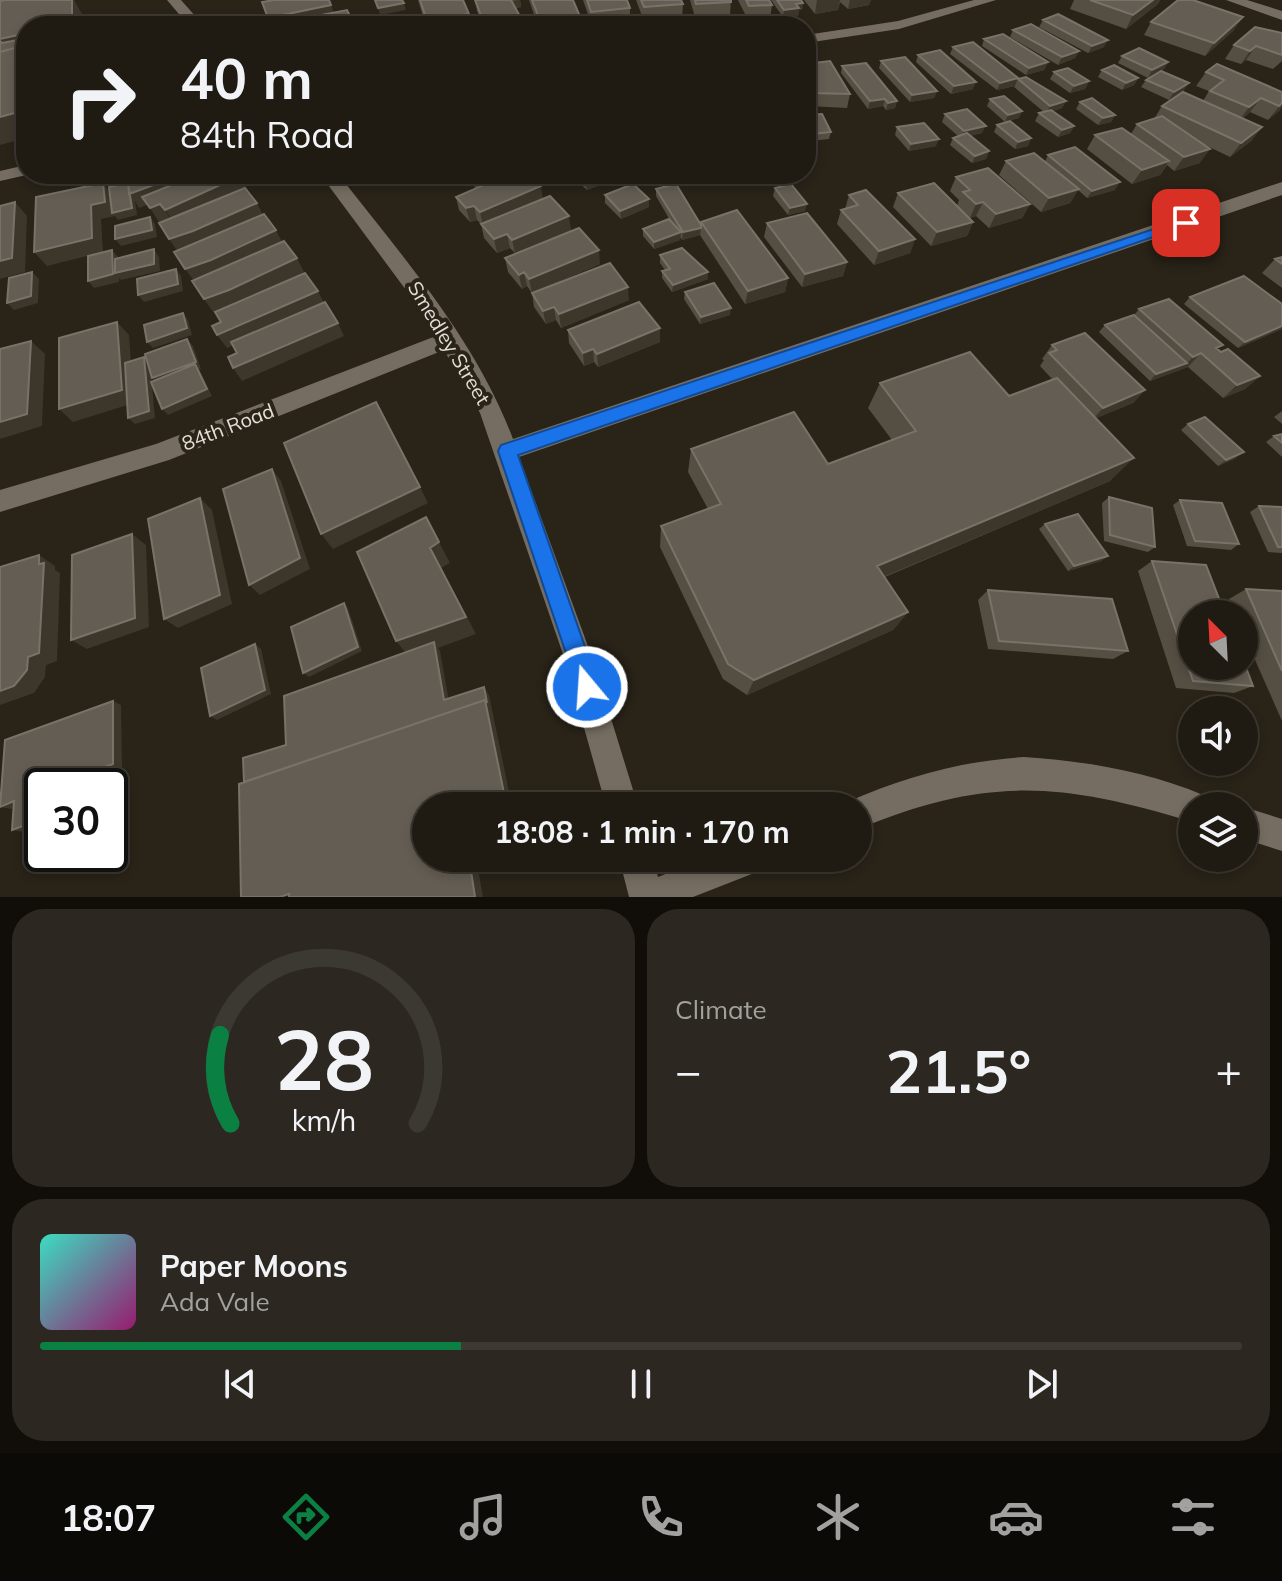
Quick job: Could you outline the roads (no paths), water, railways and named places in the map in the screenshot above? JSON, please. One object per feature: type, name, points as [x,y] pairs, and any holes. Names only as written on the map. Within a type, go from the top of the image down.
[{"type":"street","points":[[174,0],[188,16]]},
{"type":"street","points":[[816,37],[899,25],[989,0]]},
{"type":"street","points":[[1233,0],[1282,16]]},
{"type":"street","name":"Smedley Street","points":[[337,184],[394,255],[473,377],[507,451],[579,660],[618,792]]},
{"type":"street","points":[[507,451],[1241,205],[1282,188]]},
{"type":"street","name":"84th Road","points":[[0,501],[160,453],[450,339]]},
{"type":"street","points":[[872,807],[935,782],[1004,772],[1102,780],[1178,802]]},
{"type":"street","points":[[1258,827],[1282,835]]},
{"type":"street","points":[[640,872],[648,897],[713,872]]}]
